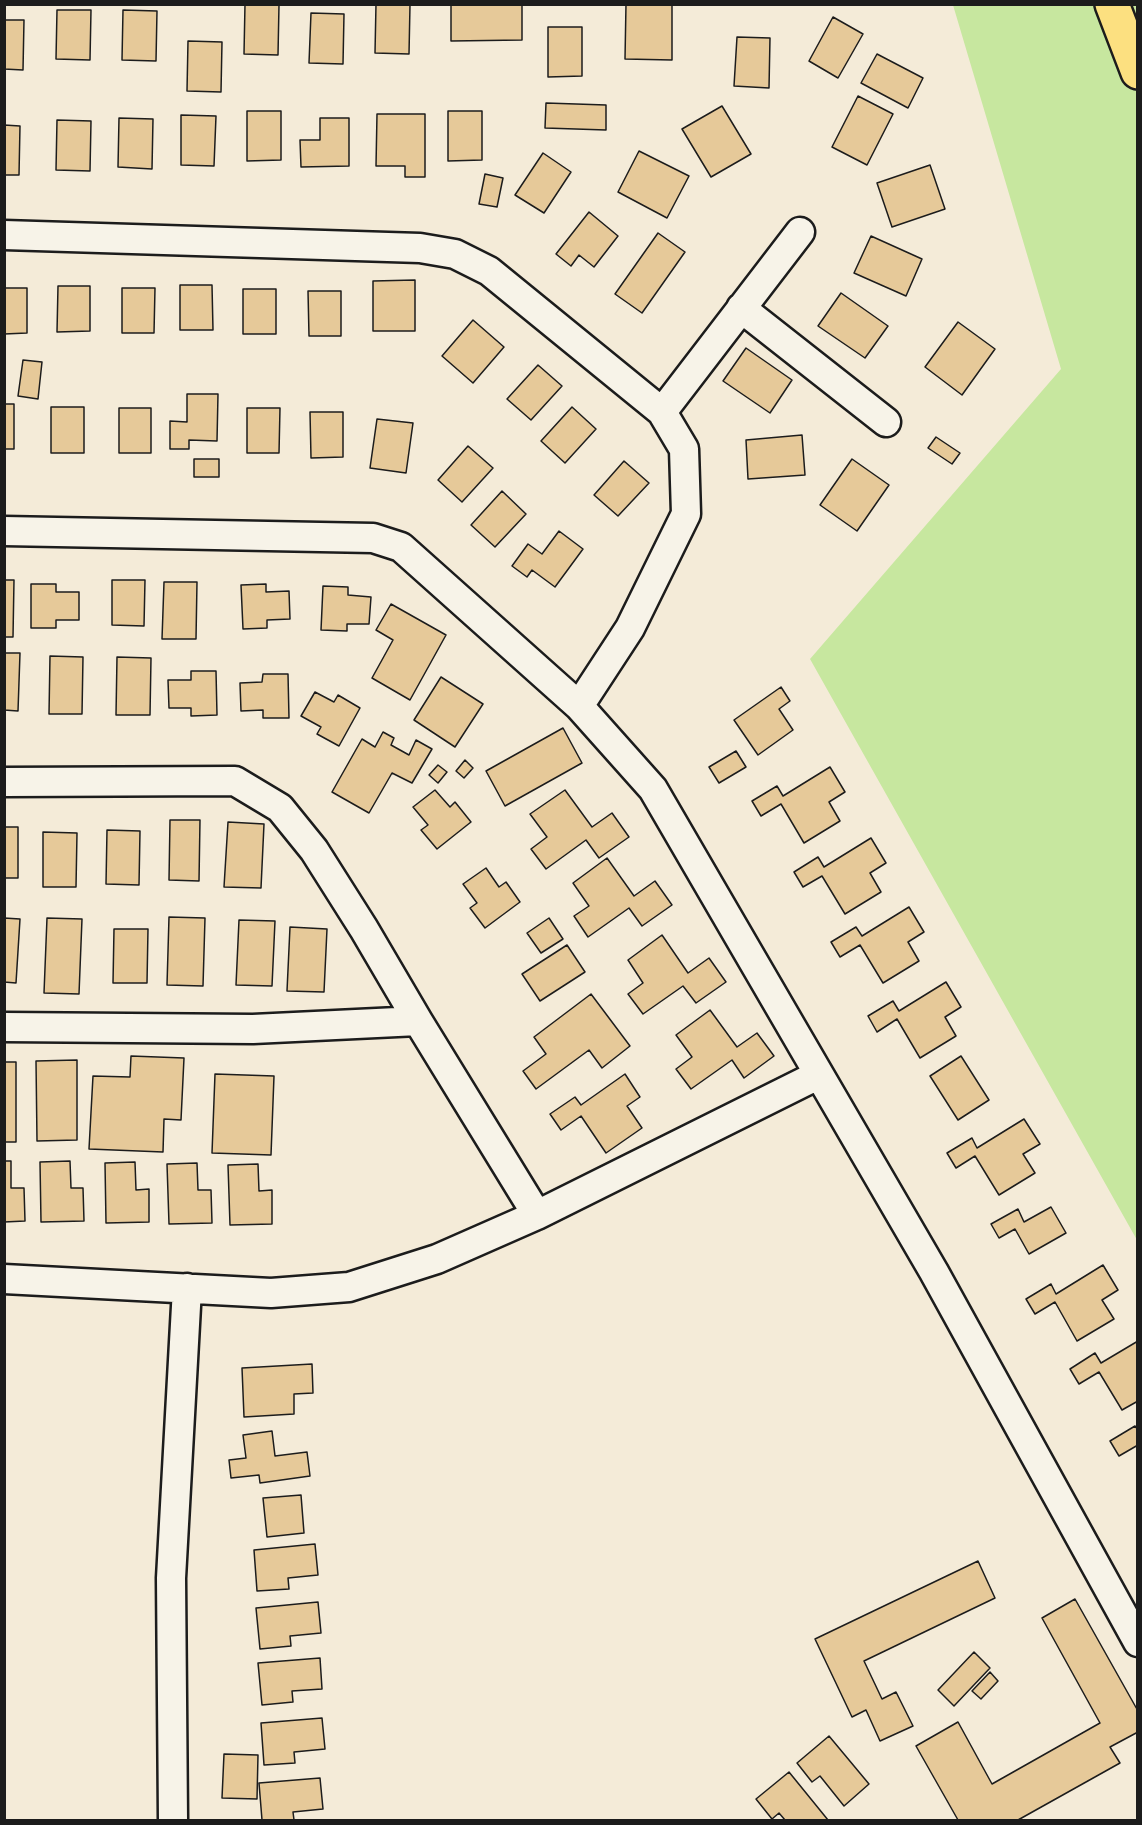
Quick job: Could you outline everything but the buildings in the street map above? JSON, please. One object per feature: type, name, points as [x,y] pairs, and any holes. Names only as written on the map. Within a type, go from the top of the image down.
[{"type":"main road","points":[[1112,4],[1137,72]]},
{"type":"street","points":[[662,412],[800,232]]},
{"type":"street","points":[[4,235],[420,248],[455,254],[489,271],[662,412],[684,449],[686,514],[630,628],[579,706]]},
{"type":"street","points":[[741,308],[886,422]]},
{"type":"street","points":[[4,531],[372,538],[401,547],[579,706],[652,789],[934,1272],[1137,1642]]},
{"type":"street","points":[[4,782],[236,781],[280,808],[314,850],[364,929],[537,1215]]},
{"type":"street","points":[[4,1027],[253,1029],[418,1021]]},
{"type":"street","points":[[4,1280],[272,1293],[349,1287],[438,1259],[537,1215],[818,1075]]},
{"type":"street","points":[[173,1821],[171,1578],[187,1288]]},
{"type":"green space","points":[[953,5],[1137,5],[1137,1240],[810,659],[1061,369]]}]
